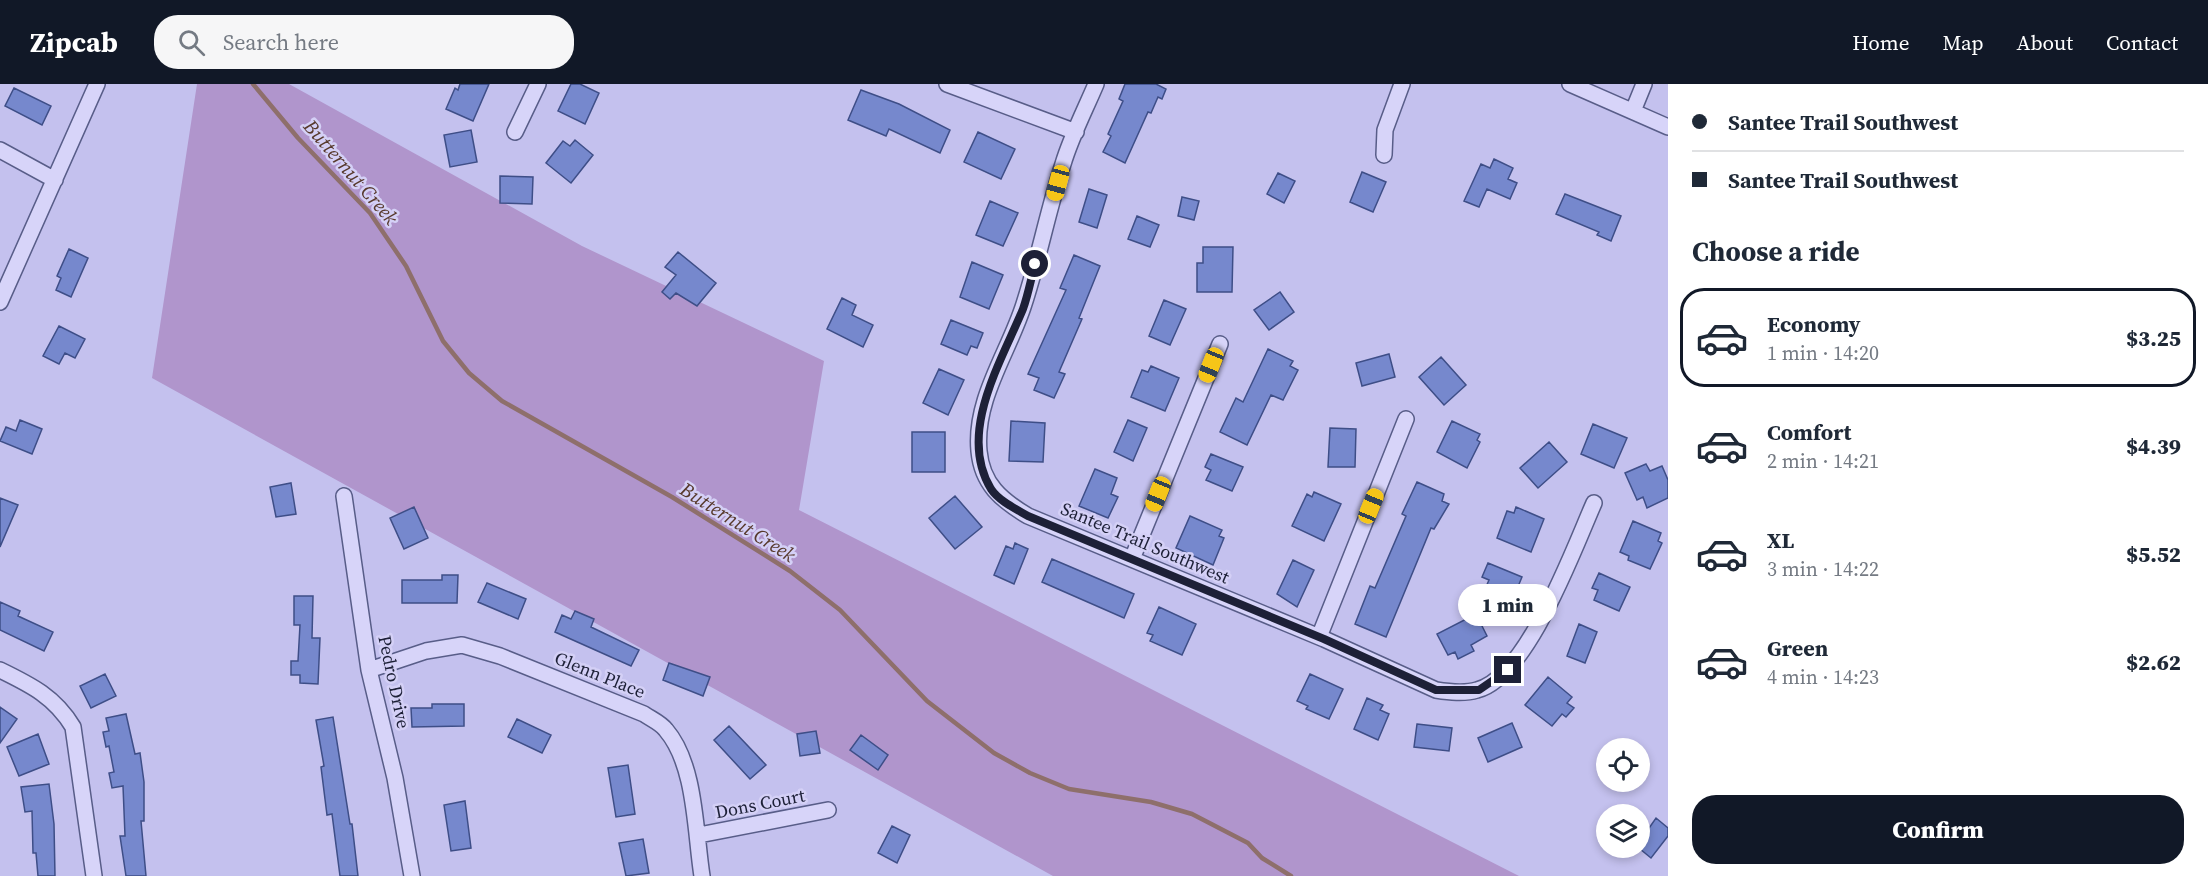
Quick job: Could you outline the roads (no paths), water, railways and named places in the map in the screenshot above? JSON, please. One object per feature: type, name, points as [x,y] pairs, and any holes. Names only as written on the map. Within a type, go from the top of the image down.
[{"type":"street","points":[[0,302],[97,84]]},
{"type":"street","points":[[515,132],[538,84]]},
{"type":"street","points":[[947,84],[1076,132]]},
{"type":"street","name":"Santee Trail Southwest","points":[[1096,84],[1063,162],[1024,305],[988,392],[980,424],[979,450],[982,470],[992,491],[1011,506],[1319,637],[1436,690],[1479,690],[1508,670],[1523,650],[1550,603],[1594,503]]},
{"type":"street","points":[[1384,155],[1385,130],[1402,84]]},
{"type":"street","points":[[1570,84],[1668,127]]},
{"type":"street","points":[[1633,111],[1644,84]]},
{"type":"street","points":[[0,150],[55,180]]},
{"type":"street","points":[[1132,559],[1220,344]]},
{"type":"street","points":[[1319,637],[1406,419]]},
{"type":"street","name":"Pedro Drive","points":[[344,496],[369,670],[395,778],[412,876]]},
{"type":"street","name":"Glenn Place","points":[[369,670],[426,651],[462,645],[500,656],[644,714],[664,727],[676,742],[699,836],[702,876]]},
{"type":"street","points":[[0,670],[45,693],[63,711],[73,727],[94,876]]},
{"type":"street","name":"Dons Court","points":[[699,836],[828,810]]},
{"type":"waterway","name":"Butternut Creek","points":[[253,84],[298,138],[370,213],[406,266],[443,341],[469,373],[502,401],[672,497],[790,571],[840,610],[927,701],[994,753],[1030,773],[1069,789],[1151,802],[1192,814],[1248,843],[1262,858],[1291,876]]}]
